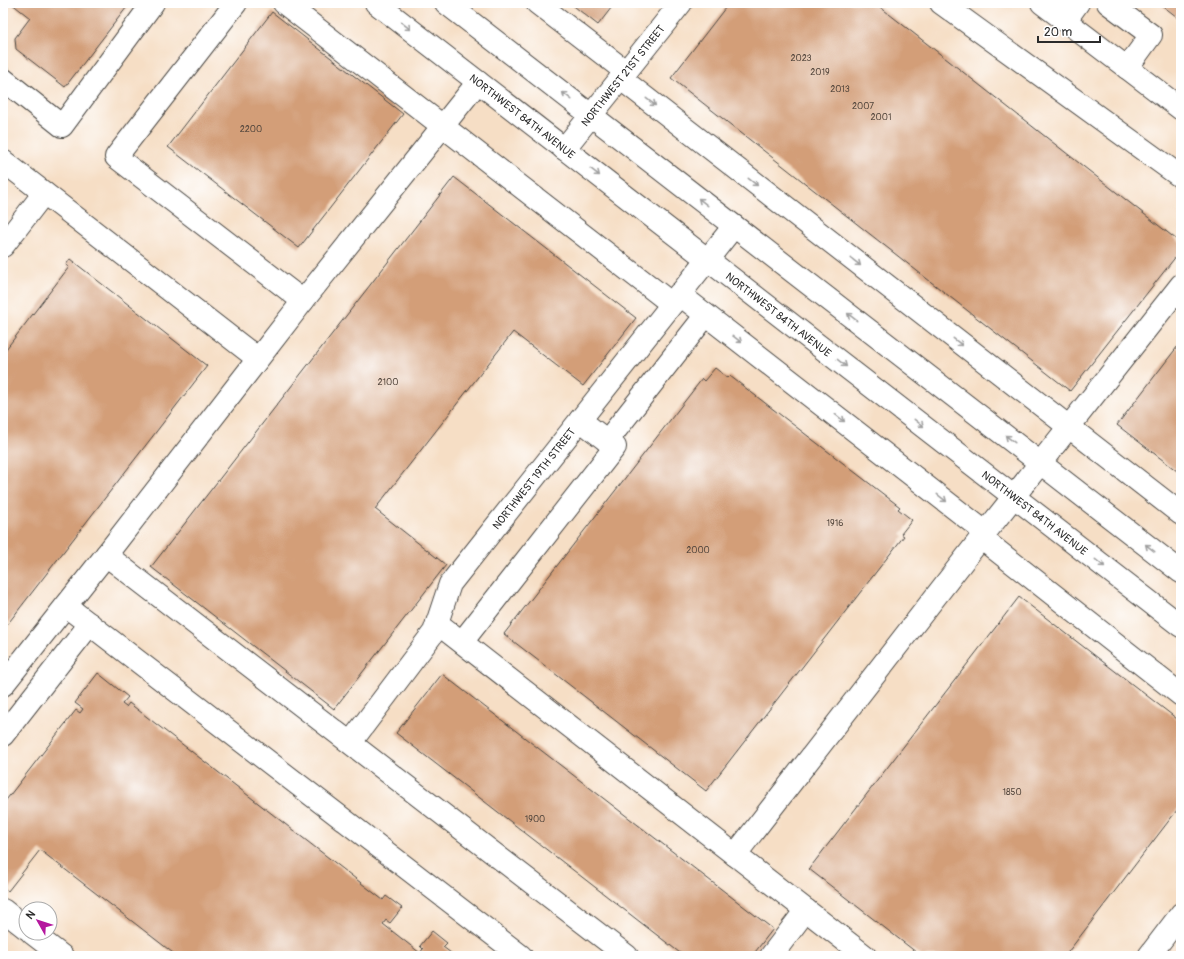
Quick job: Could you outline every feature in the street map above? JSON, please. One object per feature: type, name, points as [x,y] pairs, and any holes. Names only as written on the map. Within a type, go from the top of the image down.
[{"type":"street","points":[[3,79],[62,126],[153,3]]},
{"type":"street","points":[[236,3],[116,157],[303,301]]},
{"type":"street","points":[[284,3],[443,126],[675,299],[706,315],[983,535],[1181,695]]},
{"type":"street","name":"NORTHWEST 84TH AVENUE","points":[[376,3],[1181,626]]},
{"type":"street","points":[[446,3],[1181,572]]},
{"type":"street","points":[[537,3],[622,75],[1069,428],[1181,514]]},
{"type":"street","name":"NORTHWEST 21ST STREET","points":[[564,149],[681,3]]},
{"type":"street","points":[[941,3],[1181,177]]},
{"type":"street","points":[[1042,3],[1181,109]]},
{"type":"street","points":[[1065,21],[1078,3]]},
{"type":"street","points":[[1108,3],[1151,35],[1127,68]]},
{"type":"street","points":[[3,685],[106,555],[257,358],[478,82]]},
{"type":"street","points":[[3,162],[257,358]]},
{"type":"street","points":[[3,246],[44,193]]},
{"type":"street","name":"NORTHWEST 19TH STREET","points":[[351,742],[434,632],[450,584],[734,226]]},
{"type":"street","points":[[735,855],[983,535],[1181,285]]},
{"type":"street","points":[[607,441],[706,315]]},
{"type":"street","points":[[462,642],[615,447],[580,420]]},
{"type":"street","points":[[106,555],[351,742],[627,956]]},
{"type":"street","points":[[66,606],[521,956]]},
{"type":"street","points":[[437,623],[866,956]]},
{"type":"street","points":[[3,735],[90,624]]},
{"type":"street","points":[[3,910],[18,922]]},
{"type":"street","points":[[771,956],[806,910]]},
{"type":"street","points":[[1149,956],[1181,914]]},
{"type":"street","points":[[42,941],[62,956]]},
{"type":"building","points":[[11,3],[130,3],[65,87],[16,49],[15,38],[30,18]]},
{"type":"building","points":[[570,3],[615,3],[598,25]]},
{"type":"building","points":[[729,3],[875,3],[1181,243],[1181,250],[1070,391],[671,78]]},
{"type":"building","points":[[1159,3],[1181,3],[1181,20]]},
{"type":"building","points":[[272,12],[403,114],[299,248],[168,147]]},
{"type":"building","points":[[454,177],[636,318],[583,386],[513,332],[375,509],[446,565],[334,709],[151,567]]},
{"type":"building","points":[[70,259],[207,366],[3,630],[3,353],[69,267],[66,265]]},
{"type":"building","points":[[1181,342],[1181,474],[1117,425]]},
{"type":"building","points":[[715,368],[728,378],[730,376],[900,507],[898,509],[912,520],[901,534],[904,536],[706,791],[504,634],[702,379],[704,381]]},
{"type":"building","points":[[1019,597],[1181,722],[1181,805],[1065,956],[921,956],[809,869]]},
{"type":"building","points":[[98,673],[128,697],[122,704],[126,707],[129,703],[383,900],[386,896],[402,908],[390,923],[386,920],[383,924],[420,953],[423,949],[420,946],[432,931],[447,943],[443,947],[455,956],[177,956],[40,850],[8,891],[3,887],[3,804],[76,710],[80,713],[83,709],[75,703]]},
{"type":"building","points":[[442,674],[773,929],[752,956],[684,956],[396,733]]}]
